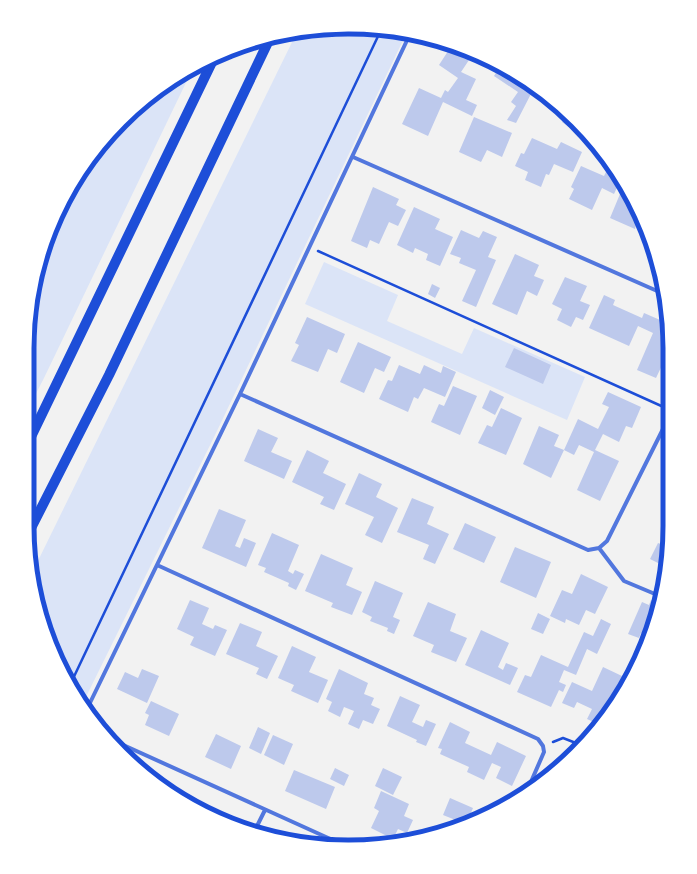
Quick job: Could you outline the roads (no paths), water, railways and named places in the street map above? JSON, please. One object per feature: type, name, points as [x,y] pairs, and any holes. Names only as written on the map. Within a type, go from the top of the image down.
[{"type":"main road","points":[[34,522],[109,375],[267,45]]},
{"type":"main road","points":[[34,431],[210,65]]},
{"type":"street","points":[[90,704],[310,248],[407,40]]},
{"type":"street","points":[[353,157],[658,291]]},
{"type":"street","points":[[240,394],[588,550],[599,548],[604,545],[611,534],[663,429]]},
{"type":"street","points":[[599,548],[624,580],[655,594]]},
{"type":"street","points":[[157,565],[534,737],[540,741],[543,746],[542,757],[531,781]]},
{"type":"street","points":[[123,745],[330,839]]},
{"type":"street","points":[[257,826],[265,810]]}]
